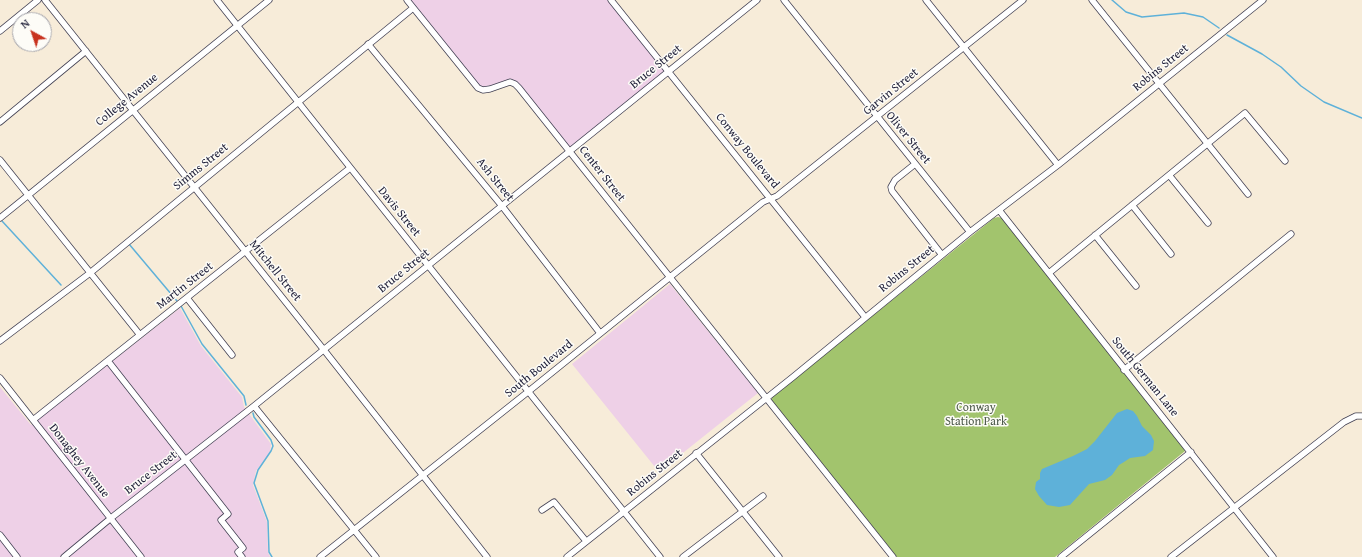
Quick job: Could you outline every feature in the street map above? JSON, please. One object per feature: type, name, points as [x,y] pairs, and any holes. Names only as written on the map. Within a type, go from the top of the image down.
[{"type":"street","points":[[0,31],[38,0]]},
{"type":"street","name":"Mitchell Street","points":[[45,0],[423,475],[486,557]]},
{"type":"street","name":"Davis Street","points":[[217,0],[660,557]]},
{"type":"street","name":"College Avenue","points":[[0,218],[269,0]]},
{"type":"street","name":"Center Street","points":[[407,0],[478,88],[483,90],[510,82],[515,84],[893,557]]},
{"type":"street","name":"Conway Boulevard","points":[[611,0],[865,317]]},
{"type":"street","name":"Bruce Street","points":[[64,557],[111,518],[324,350],[757,0]]},
{"type":"street","name":"Oliver Street","points":[[784,0],[970,232]]},
{"type":"street","points":[[926,0],[1058,165]]},
{"type":"street","name":"Garvin Street","points":[[771,198],[777,196],[1023,0]]},
{"type":"street","points":[[1092,0],[1248,194]]},
{"type":"street","name":"Robins Street","points":[[567,557],[767,398],[970,232],[1058,165],[1263,0]]},
{"type":"street","name":"Simms Street","points":[[0,341],[90,272],[413,8]]},
{"type":"street","name":"Ash Street","points":[[368,44],[502,206],[600,333]]},
{"type":"street","points":[[0,122],[86,51]]},
{"type":"street","points":[[1049,273],[1245,113],[1285,161]]},
{"type":"street","points":[[0,160],[140,335]]},
{"type":"street","points":[[915,164],[895,180],[891,187],[892,191],[942,255]]},
{"type":"street","name":"Martin Street","points":[[33,420],[350,168]]},
{"type":"street","points":[[1169,175],[1208,224]]},
{"type":"street","name":"South Boulevard","points":[[320,557],[763,202],[771,198]]},
{"type":"street","points":[[1132,206],[1171,254]]},
{"type":"street","name":"South German Lane","points":[[999,210],[1124,370],[1274,557]]},
{"type":"street","points":[[1124,370],[1291,234]]},
{"type":"street","points":[[1095,235],[1136,286]]},
{"type":"street","points":[[187,298],[232,355]]},
{"type":"street","points":[[108,361],[228,514],[221,520],[243,548],[238,552],[242,557]]},
{"type":"street","name":"Donaghey Avenue","points":[[0,378],[141,557]]},
{"type":"street","points":[[254,406],[376,557]]},
{"type":"street","points":[[1171,557],[1344,422],[1356,416],[1362,416]]},
{"type":"street","points":[[1061,557],[1191,452]]},
{"type":"street","points":[[696,453],[779,557]]},
{"type":"street","points":[[683,557],[763,496]]},
{"type":"street","points":[[542,510],[554,502],[586,541]]},
{"type":"street","points":[[0,535],[17,557]]},
{"type":"shaded area","points":[[407,0],[612,0],[669,71],[570,151],[510,82],[478,88]]},
{"type":"shaded area","points":[[670,284],[758,393],[659,472],[572,364]]},
{"type":"shaded area","points":[[180,308],[201,346],[242,397],[244,407],[271,444],[270,452],[256,471],[253,485],[267,522],[268,552],[270,557],[0,557],[0,387],[31,425]]},
{"type":"green space","name":"Conway Station Park","points":[[994,218],[1002,218],[1185,451],[1055,557],[897,557],[772,401],[772,397]]},
{"type":"water","points":[[1127,409],[1133,411],[1142,426],[1151,435],[1154,441],[1153,450],[1145,456],[1130,458],[1119,465],[1112,475],[1105,480],[1089,484],[1070,505],[1059,507],[1047,505],[1035,489],[1036,482],[1040,479],[1042,469],[1087,449],[1117,413]]},
{"type":"waterway","points":[[1112,0],[1126,12],[1142,17],[1184,13],[1203,17],[1219,28]]},
{"type":"waterway","points":[[1227,35],[1262,54],[1281,67],[1301,86],[1324,102],[1362,118]]},
{"type":"waterway","points":[[2,221],[61,285]]},
{"type":"waterway","points":[[129,244],[177,301]]},
{"type":"waterway","points":[[181,306],[202,344],[244,396],[246,405]]},
{"type":"waterway","points":[[253,413],[254,417],[271,440],[273,446],[258,470],[254,483],[268,521],[269,552],[272,557]]}]
